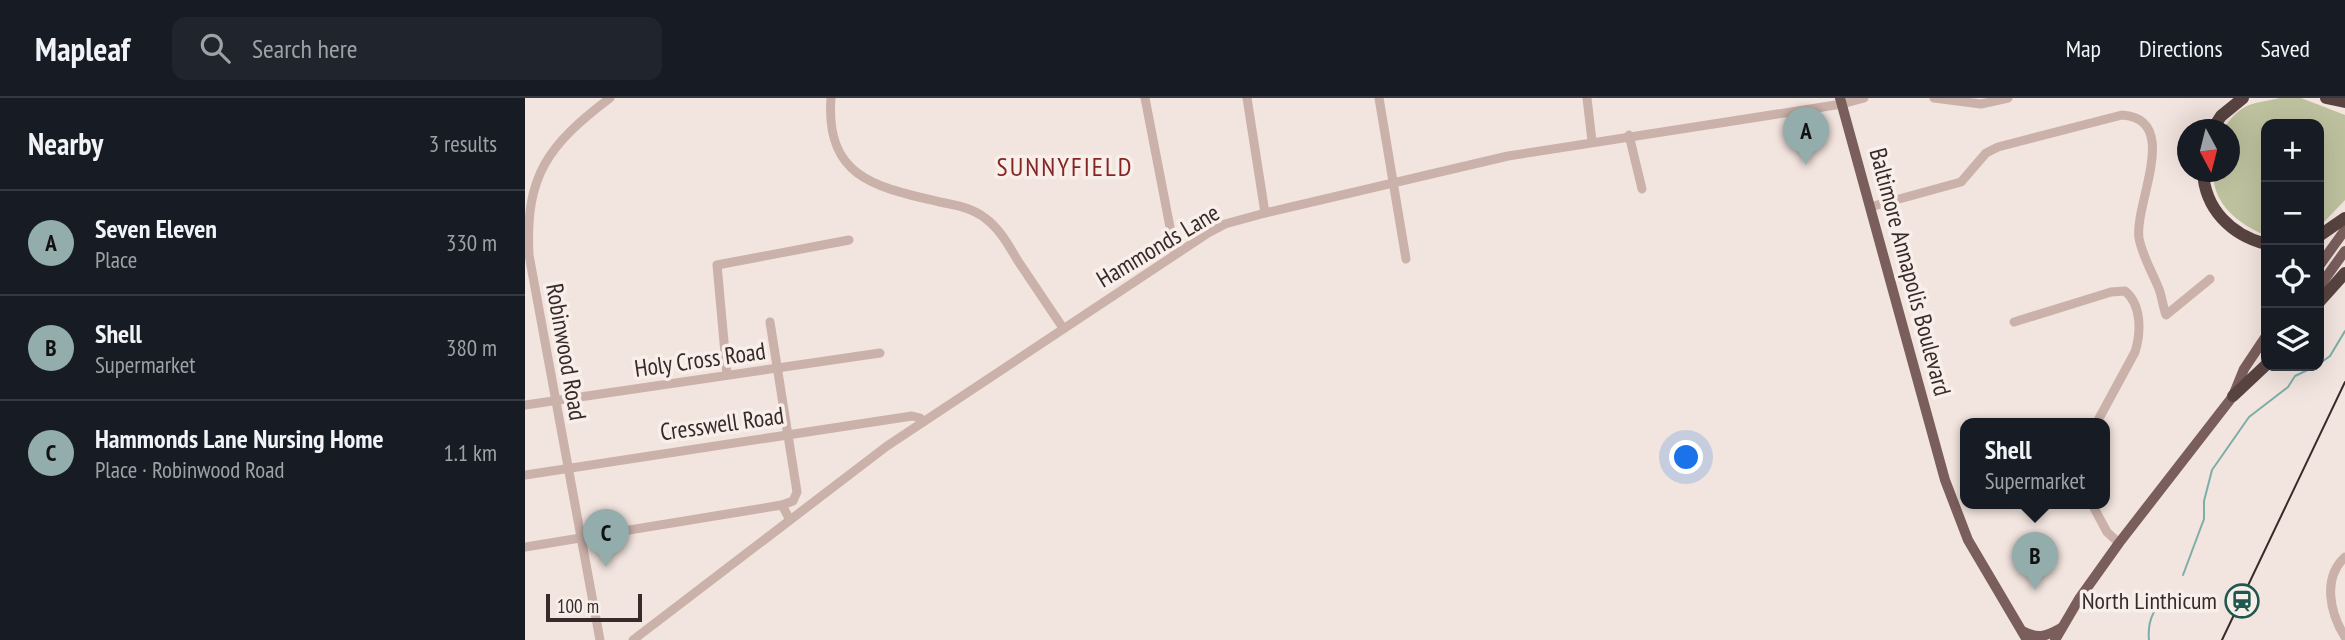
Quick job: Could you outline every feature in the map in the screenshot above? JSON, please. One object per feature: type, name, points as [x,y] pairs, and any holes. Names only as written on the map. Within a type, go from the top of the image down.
[{"type":"highway","points":[[2219,119],[2243,98]]},
{"type":"highway","points":[[2326,98],[2345,102]]},
{"type":"highway","points":[[2204,182],[2206,193],[2219,216],[2240,234],[2261,242]]},
{"type":"highway","points":[[2324,233],[2345,218]]},
{"type":"highway","points":[[2324,296],[2345,273]]},
{"type":"highway","points":[[2233,396],[2261,370]]},
{"type":"main road","name":"Baltimore Annapolis Boulevard","points":[[1841,100],[1932,434],[1956,510],[1968,540],[2024,635]]},
{"type":"main road","points":[[2324,259],[2345,230]]},
{"type":"main road","points":[[2324,280],[2345,251]]},
{"type":"main road","points":[[2233,396],[2244,369],[2261,344]]},
{"type":"main road","points":[[2055,640],[2119,543],[2261,364]]},
{"type":"main road","points":[[2024,635],[2044,637],[2061,628]]},
{"type":"street","name":"Robinwood Road","points":[[600,640],[529,255],[528,216],[535,185],[549,154],[568,131],[610,98]]},
{"type":"street","points":[[831,98],[830,116],[836,145],[852,170],[883,188],[962,206],[986,219],[1004,239],[1063,328]]},
{"type":"street","points":[[1145,98],[1175,253]]},
{"type":"street","points":[[1247,98],[1265,212]]},
{"type":"street","points":[[1379,98],[1406,259]]},
{"type":"street","points":[[1587,98],[1592,141]]},
{"type":"street","name":"Hammonds Lane","points":[[633,640],[923,422],[1175,253],[1225,224],[1265,212],[1508,156],[1864,98]]},
{"type":"street","points":[[1934,98],[1981,104],[2008,98]]},
{"type":"street","points":[[1870,207],[1961,182],[1986,153],[2011,142],[2122,115],[2133,116],[2145,125],[2154,144],[2139,239],[2166,315],[2210,279]]},
{"type":"street","points":[[1629,135],[1642,189]]},
{"type":"street","points":[[727,375],[717,265],[849,240]]},
{"type":"street","points":[[2014,323],[2111,292],[2125,291],[2130,295],[2138,317],[2139,340],[2100,418]]},
{"type":"street","points":[[525,547],[793,501],[797,492],[770,322]]},
{"type":"street","name":"Holy Cross Road","points":[[525,405],[880,353]]},
{"type":"street","name":"Cresswell Road","points":[[525,475],[912,416],[923,422]]},
{"type":"street","points":[[782,505],[790,520]]},
{"type":"street","points":[[2094,509],[2106,532],[2119,543]]},
{"type":"street","points":[[2345,557],[2339,562],[2334,574],[2330,601],[2345,637]]},
{"type":"green space","points":[[2301,98],[2345,115],[2345,200],[2325,221],[2324,119],[2261,119],[2261,233],[2229,212],[2217,194],[2214,182],[2240,182],[2240,119],[2231,119],[2241,109],[2260,102]]},
{"type":"waterway","points":[[2324,360],[2330,356],[2345,331]]},
{"type":"waterway","points":[[2183,575],[2204,519],[2204,501],[2212,470],[2249,417],[2288,387],[2295,376],[2306,371]]},
{"type":"waterway","points":[[2149,640],[2149,625],[2153,613],[2172,593]]},
{"type":"tram line","points":[[2222,640],[2345,382]]},
{"type":"place","name":"Seven Eleven","points":[[1806,165]]},
{"type":"place","name":"Hammonds Lane Nursing Home","points":[[606,567]]},
{"type":"place","name":"Shell","points":[[2035,590]]},
{"type":"place","name":"North Linthicum","points":[[2242,601]]},
{"type":"district","name":"SUNNYFIELD","points":[[1065,167]]}]
